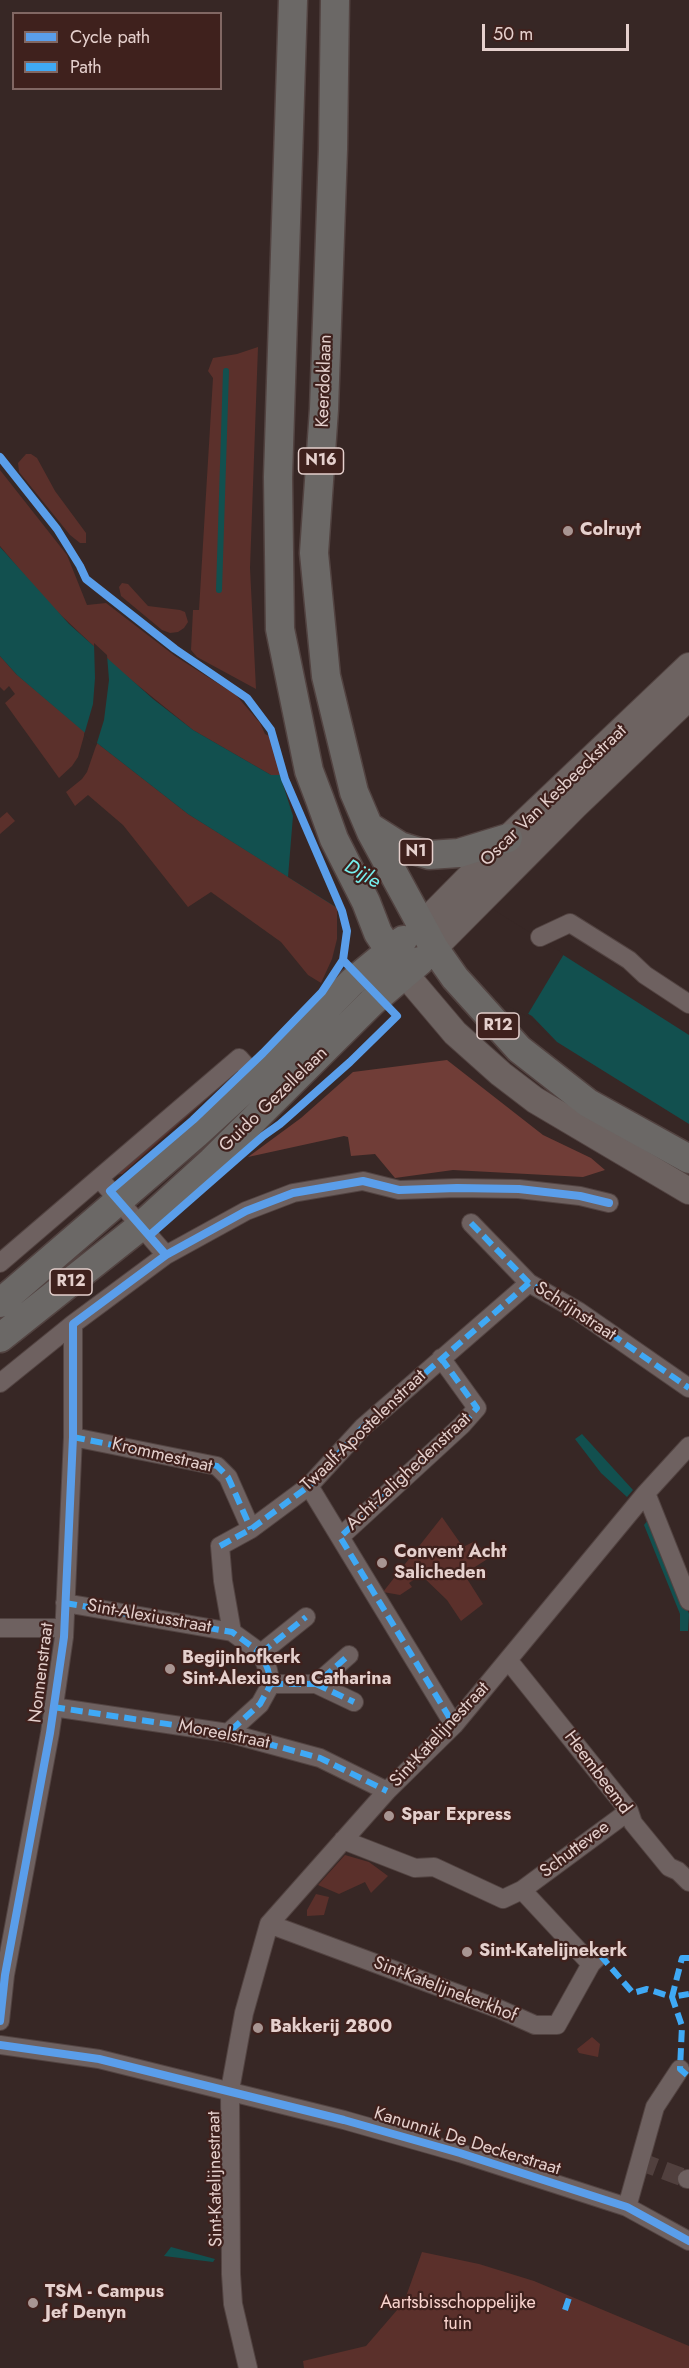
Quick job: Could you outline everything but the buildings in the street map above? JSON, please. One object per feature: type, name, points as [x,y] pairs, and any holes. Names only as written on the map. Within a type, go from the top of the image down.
[{"type":"main road","name":"N16","points":[[293,0],[278,477],[280,629],[309,771],[334,839],[388,943]]},
{"type":"main road","name":"Keerdoklaan","points":[[335,0],[333,149],[324,409],[314,553],[326,676],[354,792],[370,829]]},
{"type":"main road","name":"Oscar Van Kesbeeckstraat","points":[[420,952],[460,887],[507,837],[689,666]]},
{"type":"main road","name":"Oscar Van Kesbeeckstraat","points":[[420,952],[481,901],[575,806],[689,697]]},
{"type":"main road","name":"N16","points":[[370,829],[420,952]]},
{"type":"main road","name":"N1","points":[[370,829],[400,846],[429,855],[459,854],[507,837]]},
{"type":"main road","name":"Guido Gezellelaan","points":[[0,1303],[109,1189],[257,1078],[372,1002],[420,952],[388,943],[257,1078],[212,1161],[141,1226],[0,1338]]},
{"type":"main road","name":"R12","points":[[388,943],[420,952],[462,986],[519,1049],[588,1103],[689,1159]]},
{"type":"main road","name":"R12","points":[[420,952],[455,1033],[526,1094],[601,1141],[689,1191]]},
{"type":"street","points":[[540,937],[570,922],[629,960],[645,975],[689,1004]]},
{"type":"street","points":[[0,1383],[73,1324],[166,1255],[246,1211],[283,1197],[363,1181],[399,1190],[519,1189],[580,1196],[609,1203]]},
{"type":"street","points":[[109,1189],[166,1255]]},
{"type":"street","name":"Guido Gezellelaan","points":[[0,1263],[109,1189]]},
{"type":"street","name":"Schrijnstraat","points":[[471,1223],[529,1283],[578,1311],[689,1388]]},
{"type":"street","name":"Twaalf-Apostelenstraat","points":[[232,1632],[223,1581],[220,1546],[251,1528],[309,1486],[363,1428],[529,1283]]},
{"type":"street","name":"Nonnenstraat","points":[[0,2021],[3,1975],[53,1707],[64,1628],[73,1437],[73,1324]]},
{"type":"street","name":"Acht-Zalighedenstraat","points":[[309,1486],[340,1537],[462,1425],[477,1408],[441,1358]]},
{"type":"street","name":"Krommestraat","points":[[73,1437],[217,1466],[228,1477],[251,1528]]},
{"type":"street","name":"Sint-Katelijnestraat","points":[[248,2368],[233,2304],[230,2090],[244,2013],[269,1924],[387,1791],[454,1725],[646,1493],[689,1446]]},
{"type":"street","points":[[646,1493],[689,1601]]},
{"type":"street","points":[[340,1537],[454,1725]]},
{"type":"street","name":"Sint-Alexiusstraat","points":[[65,1603],[232,1632]]},
{"type":"street","points":[[261,1653],[306,1617]]},
{"type":"street","points":[[0,1628],[64,1628]]},
{"type":"street","points":[[228,1733],[260,1704],[271,1684],[261,1653],[232,1632]]},
{"type":"street","points":[[316,1684],[349,1655]]},
{"type":"street","name":"Heembeemd","points":[[508,1660],[629,1811],[633,1823],[669,1867],[678,1870],[689,1882]]},
{"type":"street","points":[[271,1684],[316,1684],[354,1702]]},
{"type":"street","name":"Moreelstraat","points":[[53,1707],[228,1733],[320,1758],[387,1791]]},
{"type":"street","name":"Schuttevee","points":[[522,1890],[629,1811]]},
{"type":"street","points":[[343,1840],[416,1868],[434,1867],[503,1899],[522,1890]]},
{"type":"street","name":"Sint-Katelijnekerkhof","points":[[269,1924],[499,2009],[535,2025],[557,2025],[595,1959],[522,1890]]},
{"type":"street","name":"Kanunnik De Deckerstraat","points":[[0,2045],[99,2059],[230,2090],[449,2150],[627,2207],[689,2241]]},
{"type":"street","points":[[627,2207],[655,2107],[680,2069]]},
{"type":"green space","points":[[258,347],[250,568],[256,689],[197,657],[191,650],[193,610],[199,610],[213,378],[208,371],[213,358],[237,354]]},
{"type":"green space","points":[[26,454],[37,458],[55,491],[86,533],[86,543],[80,543],[70,535],[19,472],[18,463]]},
{"type":"green space","points":[[0,470],[67,555],[87,605],[106,603],[175,656],[236,695],[260,723],[265,734],[273,738],[280,775],[271,775],[193,730],[119,670],[46,601],[0,546]]},
{"type":"green space","points":[[122,583],[128,584],[148,606],[185,612],[188,622],[178,632],[170,633],[162,630],[121,596],[119,587]]},
{"type":"green space","points":[[0,656],[16,674],[85,732],[78,757],[59,778],[5,703],[15,694],[9,686],[4,691],[0,687]]},
{"type":"green space","points":[[97,743],[188,814],[337,907],[337,939],[332,959],[321,983],[308,975],[281,942],[211,892],[188,907],[123,825],[88,795],[75,806],[66,792],[87,772]]},
{"type":"green space","points":[[7,812],[15,821],[0,834],[0,818]]},
{"type":"green space","points":[[224,1079],[226,1082],[122,1174],[115,1175]]},
{"type":"green space","points":[[442,1517],[463,1547],[475,1541],[489,1558],[464,1574],[483,1604],[461,1621],[447,1600],[421,1575],[409,1583],[412,1587],[400,1595],[383,1592]]},
{"type":"green space","points":[[345,1855],[369,1862],[388,1876],[371,1893],[365,1882],[339,1894],[318,1885]]},
{"type":"green space","points":[[316,1894],[329,1897],[324,1915],[307,1916],[307,1910]]},
{"type":"green space","points":[[592,2037],[600,2044],[598,2057],[579,2053],[577,2049]]},
{"type":"green space","name":"Aartsbisschoppelijke tuin","points":[[422,2252],[479,2264],[534,2281],[689,2346],[689,2368],[304,2368],[303,2361],[366,2346],[404,2302]]},
{"type":"shaded area","points":[[447,1060],[543,1135],[591,1158],[605,1170],[583,1177],[453,1170],[395,1178],[375,1154],[351,1156],[348,1137],[344,1136],[248,1157],[301,1118],[353,1072]]},
{"type":"water","name":"Dijle","points":[[0,547],[69,624],[153,699],[193,730],[271,775],[280,775],[689,1035],[689,1124],[557,1042],[532,1016],[342,911],[188,814],[97,743],[17,675],[0,656]]},
{"type":"water","points":[[582,1434],[633,1490],[627,1497],[601,1473],[575,1439]]},
{"type":"water","points":[[651,1516],[689,1614],[688,1631],[680,1631],[680,1614],[644,1525]]},
{"type":"water","points":[[171,2247],[215,2259],[213,2262],[164,2256]]},
{"type":"pier","points":[[94,643],[107,655],[109,680],[104,720],[96,746],[84,735],[93,704]]},
{"type":"pier","points":[[280,775],[564,954],[528,1014],[555,1043],[530,1018],[387,939],[288,877],[293,816]]},
{"type":"waterway","points":[[219,590],[226,371]]},
{"type":"tunnel","points":[[639,2161],[687,2179]]},
{"type":"marked path","points":[[471,1223],[529,1283],[578,1311],[689,1388]]},
{"type":"marked path","points":[[220,1546],[251,1529],[309,1486],[363,1427],[529,1283]]},
{"type":"marked path","points":[[441,1358],[477,1408],[462,1425],[340,1537],[454,1725]]},
{"type":"marked path","points":[[73,1437],[217,1466],[228,1477],[251,1529]]},
{"type":"marked path","points":[[65,1603],[232,1632],[261,1653],[271,1684],[260,1704],[228,1733]]},
{"type":"marked path","points":[[261,1653],[306,1617]]},
{"type":"marked path","points":[[271,1684],[316,1684],[349,1655]]},
{"type":"marked path","points":[[316,1684],[354,1702]]},
{"type":"marked path","points":[[53,1707],[228,1733],[320,1758],[387,1791]]},
{"type":"marked path","points":[[600,1955],[633,1993],[647,1989],[672,1997],[682,2026],[680,2069],[689,2077]]},
{"type":"marked path","points":[[689,1958],[682,1958],[672,1997],[689,1994]]},
{"type":"marked path","points":[[565,2310],[569,2298]]},
{"type":"cycle path","points":[[0,457],[57,529],[86,579],[175,649],[247,698],[271,730],[285,779],[342,911],[347,931],[343,960],[322,992],[193,1120],[110,1191],[166,1255]]},
{"type":"cycle path","points":[[150,1235],[350,1062],[397,1016],[343,960]]},
{"type":"cycle path","points":[[0,2021],[5,1975],[50,1733],[64,1637],[73,1437],[73,1324],[166,1255],[246,1211],[293,1193],[363,1181],[399,1190],[519,1189],[580,1196],[609,1203]]},
{"type":"cycle path","points":[[0,2045],[99,2059],[344,2120],[460,2153],[627,2207],[689,2241]]},
{"type":"place","name":"Colruyt","points":[[568,531]]},
{"type":"place","name":"Convent Acht Salicheden","points":[[382,1563]]},
{"type":"place","name":"Begijnhofkerk Sint-Alexius en Catharina","points":[[170,1669]]},
{"type":"place","name":"Spar Express","points":[[389,1816]]},
{"type":"place","name":"Sint-Katelijnekerk","points":[[467,1952]]},
{"type":"place","name":"Bakkerij 2800","points":[[258,2028]]},
{"type":"place","name":"TSM - Campus Jef Denyn","points":[[33,2303]]}]
